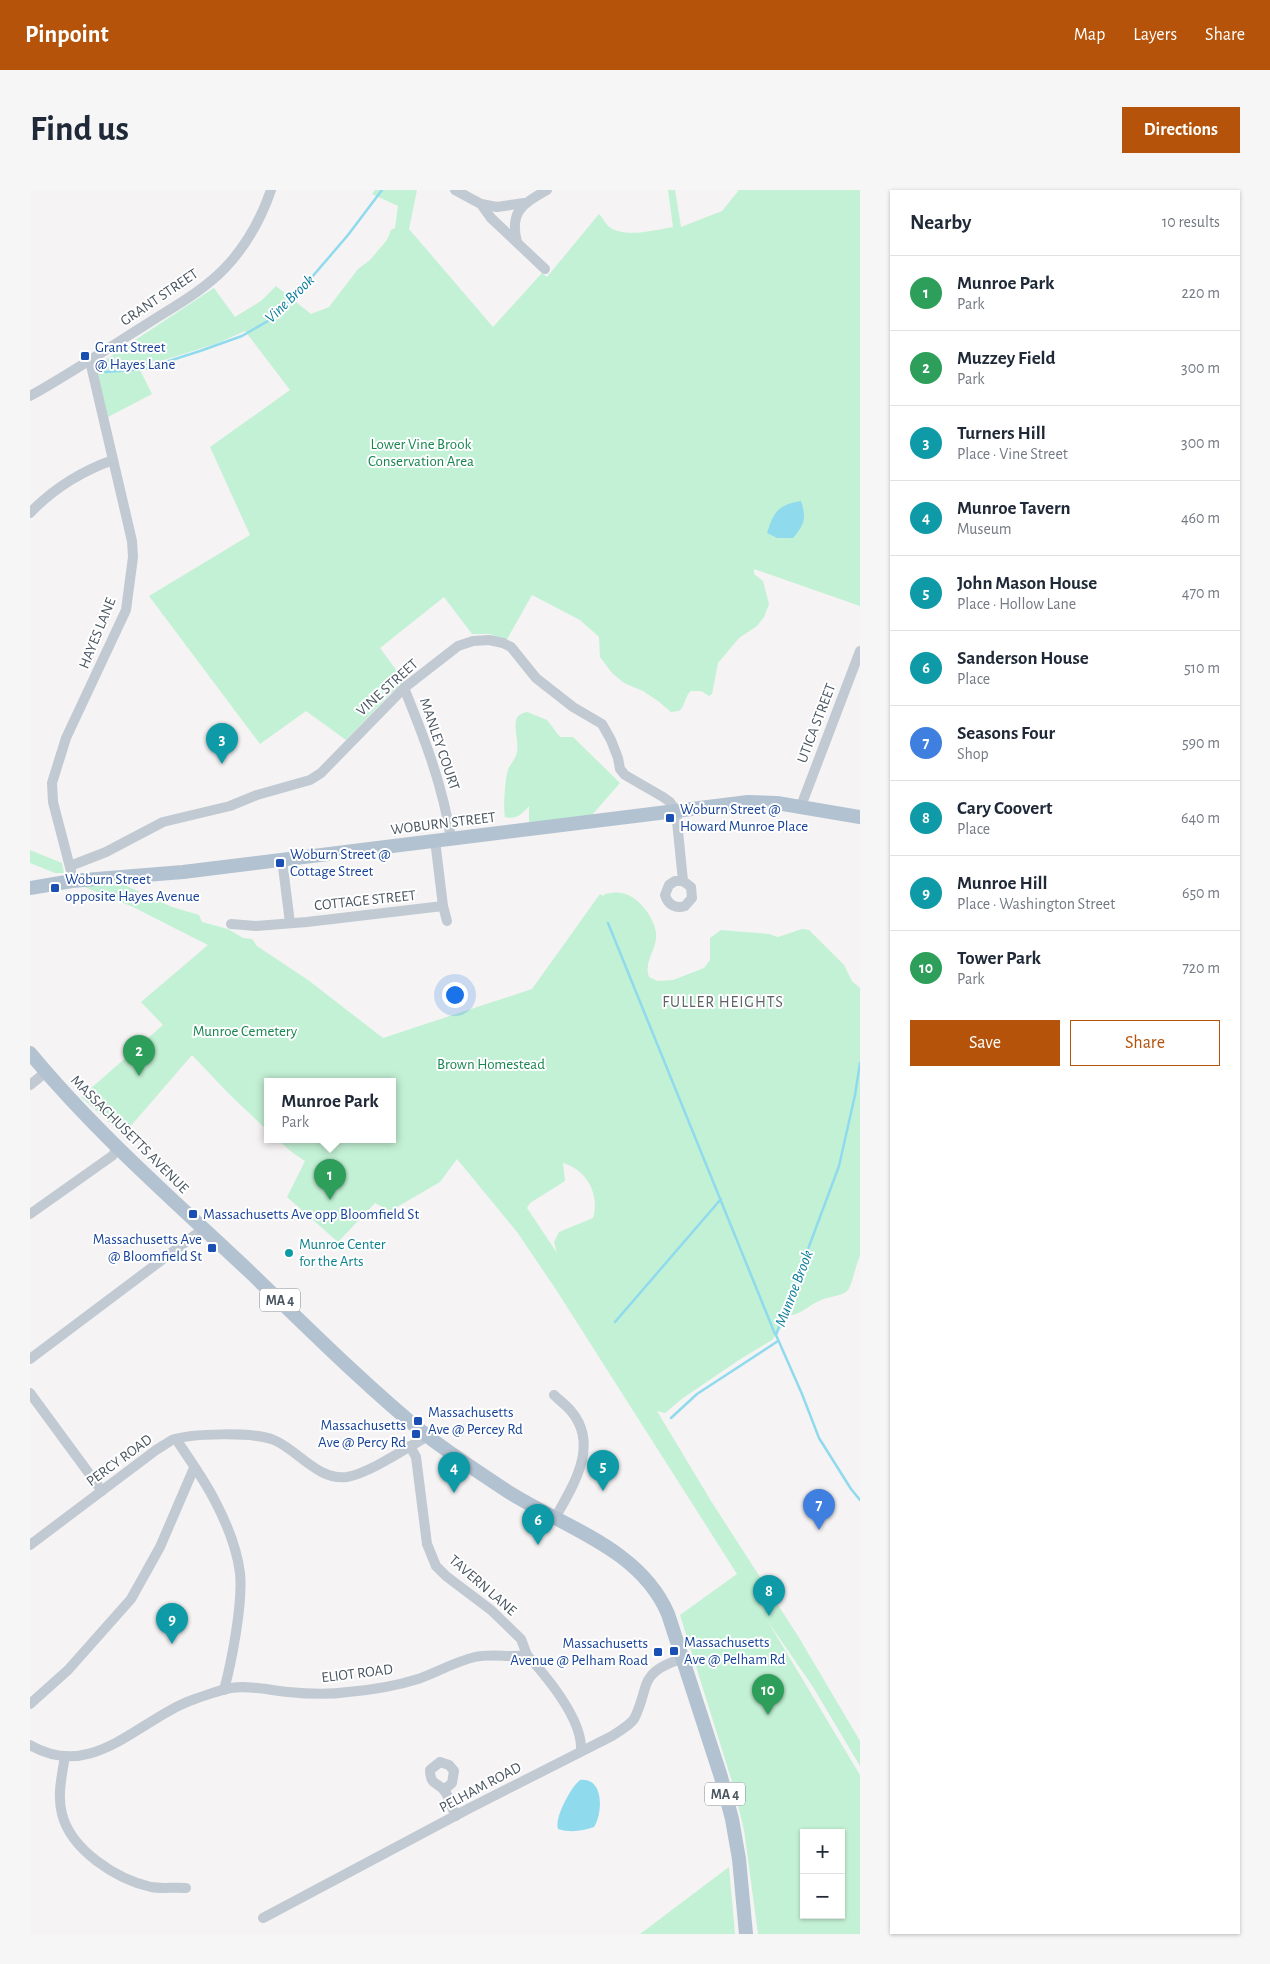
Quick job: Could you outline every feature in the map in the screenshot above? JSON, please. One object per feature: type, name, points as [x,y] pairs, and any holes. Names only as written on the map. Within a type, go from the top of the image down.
[{"type":"main road","name":"WOBURN STREET","points":[[30,888],[72,881],[162,874],[282,860],[748,802],[769,802],[801,806],[860,817]]},
{"type":"main road","name":"MASSACHUSETTS AVENUE","points":[[30,1052],[46,1072],[118,1149],[361,1377],[428,1436],[480,1474],[518,1498],[612,1550],[629,1562],[642,1575],[666,1608],[721,1778],[732,1819],[746,1934]]},
{"type":"street","name":"GRANT STREET","points":[[30,396],[90,361],[185,299],[224,269],[253,230],[266,205],[271,190]]},
{"type":"street","points":[[455,190],[481,204],[497,208],[525,203]]},
{"type":"street","points":[[517,243],[514,222],[519,209],[525,203],[548,190]]},
{"type":"street","points":[[481,204],[490,218],[545,269]]},
{"type":"street","name":"HAYES LANE","points":[[72,881],[70,866],[54,808],[52,783],[66,738],[126,610],[131,578],[132,541],[90,361]]},
{"type":"street","points":[[30,513],[58,488],[90,470],[113,460]]},
{"type":"street","name":"VINE STREET","points":[[70,866],[99,855],[163,822],[230,806],[310,780],[321,773],[404,688],[458,646],[473,641],[489,640],[511,647],[543,684],[573,707],[602,724],[616,753],[620,769],[625,775],[664,797],[676,811]]},
{"type":"street","name":"UTICA STREET","points":[[801,806],[860,651]]},
{"type":"street","name":"MANLEY COURT","points":[[404,688],[426,741],[451,838]]},
{"type":"street","points":[[676,811],[683,880]]},
{"type":"street","points":[[435,840],[443,906],[447,921]]},
{"type":"street","points":[[282,860],[290,923]]},
{"type":"street","name":"COTTAGE STREET","points":[[232,924],[256,926],[443,906]]},
{"type":"street","points":[[30,1085],[46,1072]]},
{"type":"street","points":[[30,1214],[112,1156],[118,1149]]},
{"type":"street","points":[[30,1359],[203,1229]]},
{"type":"street","points":[[30,1393],[102,1490]]},
{"type":"street","points":[[554,1395],[571,1410],[585,1440],[584,1456],[578,1475],[555,1518]]},
{"type":"street","name":"PERCY ROAD","points":[[30,1545],[156,1450],[176,1439],[211,1435],[259,1437],[274,1440],[304,1459],[318,1471],[332,1476],[346,1477],[360,1473],[428,1436]]},
{"type":"street","points":[[176,1439],[215,1500],[235,1551],[240,1573],[238,1609],[224,1690]]},
{"type":"street","name":"TAVERN LANE","points":[[410,1446],[416,1457],[427,1544],[436,1566],[446,1576],[491,1610],[521,1639],[527,1655]]},
{"type":"street","points":[[30,1704],[68,1670],[132,1599],[160,1547],[194,1468]]},
{"type":"street","name":"ELIOT ROAD","points":[[30,1745],[50,1753],[66,1756],[94,1753],[114,1744],[173,1708],[232,1688],[262,1688],[324,1694],[347,1692],[419,1679],[460,1661],[477,1656],[494,1654],[513,1657],[527,1655]]},
{"type":"street","points":[[527,1655],[552,1682],[563,1700],[579,1733],[581,1750]]},
{"type":"street","name":"PELHAM ROAD","points":[[264,1918],[581,1750],[612,1736],[633,1721],[643,1698],[646,1683],[655,1672],[664,1665],[683,1658]]},
{"type":"street","points":[[66,1756],[60,1784],[62,1813],[70,1835],[85,1851],[118,1876],[152,1887],[186,1888]]},
{"type":"street","points":[[444,1790],[456,1816]]},
{"type":"green space","name":"Lower Vine Brook Conservation Area","points":[[375,190],[417,190],[409,229],[493,327],[542,273],[547,277],[599,214],[608,226],[615,230],[631,233],[673,227],[668,190],[675,190],[681,227],[722,211],[739,190],[860,190],[860,606],[754,569],[754,574],[763,581],[769,604],[764,617],[757,626],[739,638],[718,663],[712,694],[709,696],[701,691],[691,691],[681,709],[671,712],[643,691],[624,683],[612,673],[600,657],[599,637],[580,620],[532,595],[506,641],[490,634],[472,634],[444,597],[380,648],[405,682],[390,694],[346,740],[306,711],[260,744],[149,596],[250,535],[210,447],[290,390],[245,331],[218,343],[139,368],[152,394],[108,417],[96,366],[214,288],[235,317],[261,301],[276,286],[311,314],[329,307],[358,269],[370,260],[387,240],[391,230],[395,228],[398,206],[372,194]]},
{"type":"green space","points":[[527,712],[547,720],[560,737],[573,737],[620,783],[592,815],[529,823],[529,806],[516,817],[505,817],[504,801],[507,774],[517,752],[516,721],[517,717]]},
{"type":"green space","points":[[30,850],[62,863],[64,873],[55,873],[30,863]]},
{"type":"green space","points":[[118,882],[172,907],[199,915],[202,922],[228,929],[243,938],[252,939],[257,946],[308,980],[383,1038],[532,989],[600,894],[603,896],[615,893],[628,895],[634,898],[646,910],[656,932],[655,944],[648,963],[648,972],[649,977],[657,981],[673,980],[704,968],[710,960],[710,938],[721,930],[769,934],[778,937],[802,929],[809,930],[844,965],[852,981],[860,988],[860,1256],[848,1290],[842,1294],[822,1299],[800,1312],[787,1316],[782,1327],[772,1340],[683,1398],[665,1413],[657,1411],[711,1501],[798,1636],[860,1741],[860,1766],[813,1687],[767,1620],[860,1775],[860,1934],[758,1934],[744,1830],[733,1785],[680,1615],[737,1574],[555,1288],[517,1232],[457,1159],[440,1182],[390,1211],[375,1203],[338,1242],[287,1197],[305,1161],[282,1143],[396,1143],[396,1078],[264,1078],[264,1127],[192,1055],[123,1135],[81,1097],[163,1025],[141,1002],[208,945],[133,907],[82,886]],"holes":[[[563,1163],[579,1171],[590,1184],[593,1192],[595,1200],[593,1218],[559,1232],[554,1242],[557,1253],[527,1208],[530,1203],[565,1181]]]},
{"type":"green space","points":[[729,1867],[735,1934],[640,1934]]},
{"type":"water","points":[[801,501],[804,517],[800,529],[793,538],[777,538],[767,533],[772,519],[778,510]]},
{"type":"water","points":[[580,1780],[594,1784],[597,1790],[600,1805],[597,1821],[594,1827],[585,1830],[558,1829],[558,1818],[564,1803]]},
{"type":"waterway","name":"Vine Brook","points":[[105,372],[144,369],[242,336],[273,318],[306,284],[348,235],[382,190]]},
{"type":"waterway","points":[[608,923],[775,1334]]},
{"type":"waterway","name":"Munroe Brook","points":[[860,1063],[839,1166],[776,1335],[819,1438],[860,1500]]},
{"type":"waterway","points":[[615,1322],[721,1199]]},
{"type":"waterway","points":[[671,1418],[697,1394],[778,1341]]},
{"type":"place","name":"Grant Street @ Hayes Lane","points":[[85,356]]},
{"type":"place","name":"Turners Hill","points":[[222,764]]},
{"type":"place","name":"Woburn Street @ Howard Munroe Place","points":[[670,818]]},
{"type":"place","name":"Woburn Street @ Cottage Street","points":[[280,863]]},
{"type":"place","name":"Woburn Street opposite Hayes Avenue","points":[[55,888]]},
{"type":"place","name":"Muzzey Field","points":[[139,1076]]},
{"type":"place","name":"Munroe Park","points":[[330,1200]]},
{"type":"place","name":"Massachusetts Ave opp Bloomfield St","points":[[193,1214]]},
{"type":"place","name":"Massachusetts Ave @ Bloomfield St","points":[[212,1248]]},
{"type":"place","name":"Munroe Center for the Arts","points":[[289,1253]]},
{"type":"place","name":"Massachusetts Ave @ Percey Rd","points":[[418,1421]]},
{"type":"place","name":"Massachusetts Ave @ Percy Rd","points":[[416,1434]]},
{"type":"place","name":"John Mason House","points":[[603,1491]]},
{"type":"place","name":"Munroe Tavern","points":[[454,1493]]},
{"type":"place","name":"Seasons Four","points":[[819,1530]]},
{"type":"place","name":"Sanderson House","points":[[538,1545]]},
{"type":"place","name":"Cary Coovert","points":[[769,1616]]},
{"type":"place","name":"Munroe Hill","points":[[172,1644]]},
{"type":"place","name":"Massachusetts Ave @ Pelham Rd","points":[[674,1651]]},
{"type":"place","name":"Massachusetts Avenue @ Pelham Road","points":[[658,1652]]},
{"type":"place","name":"Tower Park","points":[[768,1715]]},
{"type":"district","name":"FULLER HEIGHTS","points":[[723,1001]]},
{"type":"park label","name":"Munroe Cemetery","points":[[245,1031]]},
{"type":"park label","name":"Brown Homestead","points":[[491,1064]]}]
